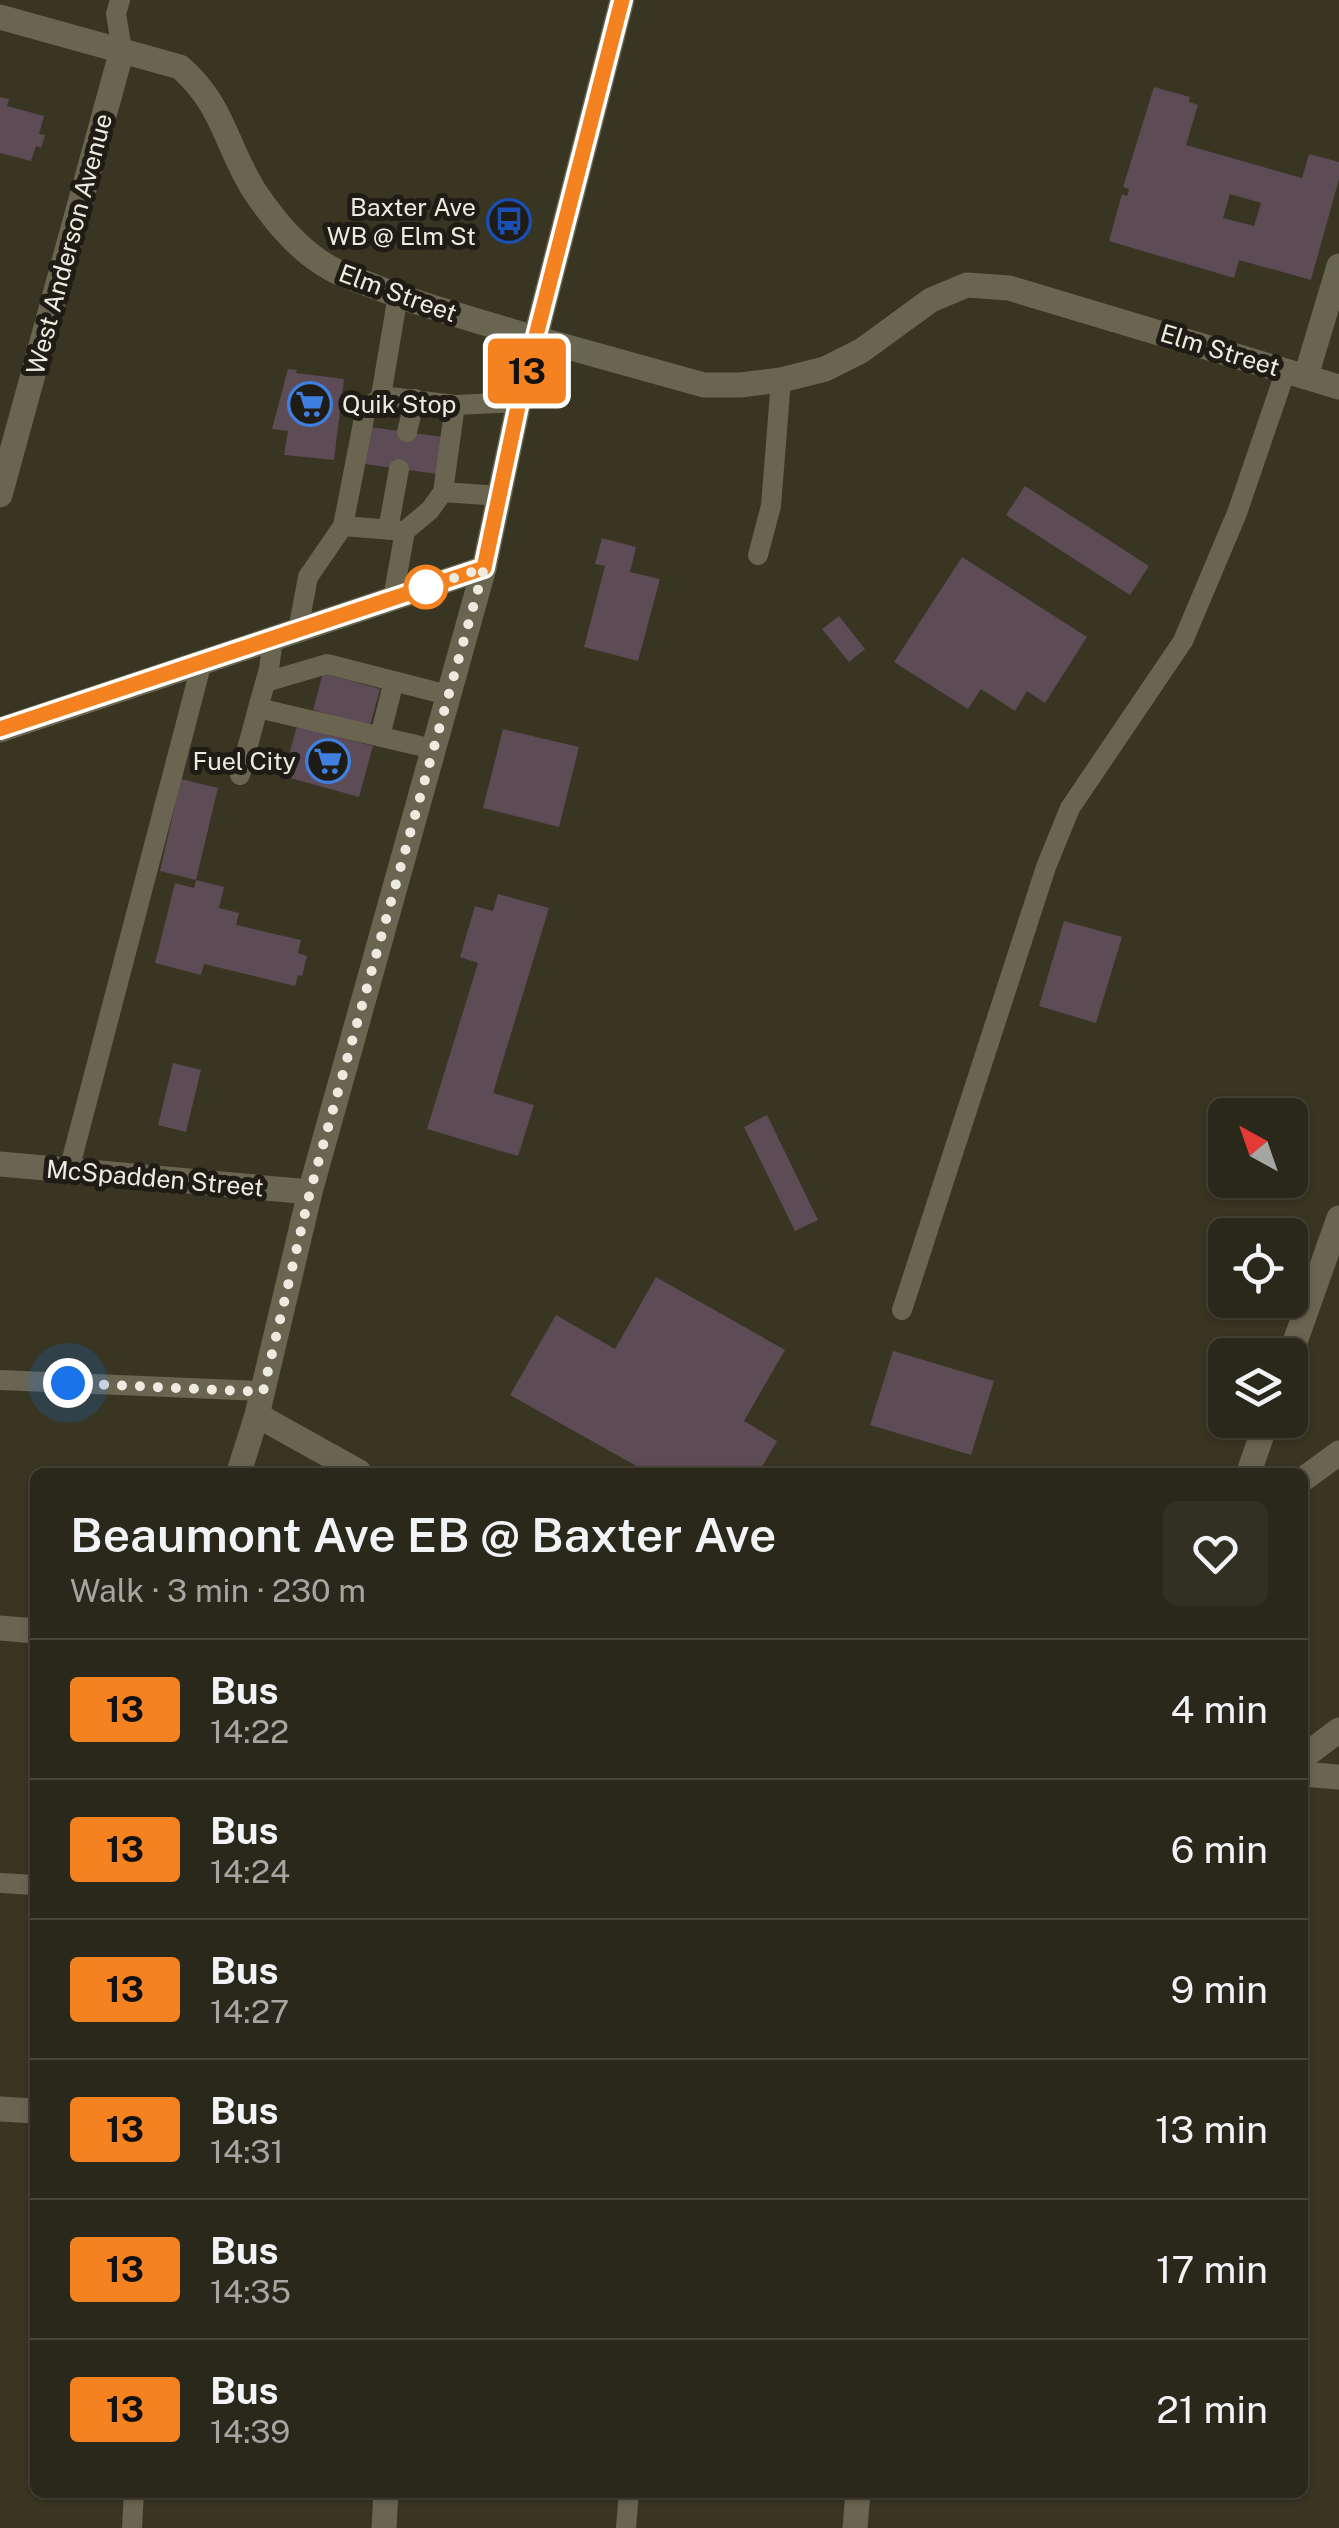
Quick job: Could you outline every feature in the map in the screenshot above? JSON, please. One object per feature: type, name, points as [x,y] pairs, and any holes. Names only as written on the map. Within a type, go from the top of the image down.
[{"type":"street","points":[[241,1468],[310,1192],[484,568],[519,402],[622,0]]},
{"type":"street","name":"Elm Street","points":[[0,17],[180,67],[198,82],[212,102],[252,186],[273,218],[299,246],[330,268],[452,314],[704,385],[781,380],[825,369],[861,351],[931,300],[967,285],[1009,288],[1339,386]]},
{"type":"street","name":"West Anderson Avenue","points":[[0,495],[122,50]]},
{"type":"street","points":[[1296,373],[1339,266]]},
{"type":"street","points":[[0,730],[484,568]]},
{"type":"street","name":"McSpadden Street","points":[[0,1164],[310,1192]]},
{"type":"street","points":[[1296,1338],[1339,1218]]},
{"type":"street","points":[[260,1403],[353,1468]]},
{"type":"street","points":[[1249,1468],[1260,1438]]},
{"type":"street","points":[[1308,1476],[1339,1454]]},
{"type":"street","points":[[0,1628],[30,1630]]},
{"type":"street","points":[[1308,1753],[1339,1730]]},
{"type":"street","points":[[1308,1774],[1339,1777]]},
{"type":"street","points":[[0,2109],[30,2111]]},
{"type":"street","points":[[384,2528],[386,2498]]},
{"type":"street","points":[[856,2528],[858,2498]]},
{"type":"lane","points":[[120,0],[116,14],[122,50]]},
{"type":"lane","points":[[298,630],[308,577],[344,526],[365,413],[380,396],[398,295]]},
{"type":"lane","points":[[902,1310],[1046,867],[1070,808],[1183,641],[1296,373]]},
{"type":"lane","points":[[758,555],[771,506],[781,380]]},
{"type":"lane","points":[[380,396],[455,405],[519,402]]},
{"type":"lane","points":[[408,432],[415,400]]},
{"type":"lane","points":[[344,526],[396,530],[430,510],[444,492],[455,405]]},
{"type":"lane","points":[[393,598],[400,469]]},
{"type":"lane","points":[[444,492],[500,496]]},
{"type":"lane","points":[[240,775],[274,638]]},
{"type":"lane","points":[[68,1170],[202,662]]},
{"type":"lane","points":[[266,682],[327,664],[448,696]]},
{"type":"lane","points":[[380,736],[394,682]]},
{"type":"lane","points":[[258,708],[434,749]]},
{"type":"lane","points":[[0,1380],[260,1403]]},
{"type":"lane","points":[[0,1883],[30,1885]]},
{"type":"lane","points":[[132,2528],[134,2498]]},
{"type":"lane","points":[[626,2528],[628,2498]]},
{"type":"building","points":[[1154,87],[1190,97],[1189,102],[1198,105],[1186,145],[1302,178],[1309,154],[1339,162],[1339,179],[1311,280],[1239,260],[1234,278],[1109,241],[1122,194],[1127,196],[1129,189],[1123,187]],"holes":[[[1230,194],[1261,203],[1254,226],[1223,218]]]},
{"type":"building","points":[[0,97],[9,99],[7,106],[44,116],[39,134],[45,135],[31,161],[0,153]]},
{"type":"building","name":"Quik Stop","points":[[288,369],[344,379],[334,460],[284,455],[288,431],[272,429]]},
{"type":"building","name":"Quik Stop","points":[[370,427],[443,437],[437,474],[365,464]]},
{"type":"building","points":[[1025,486],[1149,566],[1130,595],[1006,515]]},
{"type":"building","points":[[602,538],[636,547],[630,572],[660,579],[638,661],[584,647],[605,566],[595,564]]},
{"type":"building","points":[[962,557],[1087,637],[1045,703],[1027,691],[1015,711],[981,689],[968,709],[894,662]]},
{"type":"building","points":[[839,616],[865,649],[849,662],[822,629]]},
{"type":"building","name":"Fuel City","points":[[323,673],[380,689],[370,726],[313,710]]},
{"type":"building","name":"Fuel City","points":[[297,726],[373,746],[359,797],[283,776]]},
{"type":"building","points":[[503,729],[579,747],[559,827],[483,808]]},
{"type":"building","points":[[181,779],[218,788],[196,880],[160,871]]},
{"type":"building","points":[[196,880],[224,887],[219,908],[239,913],[236,925],[301,940],[298,953],[307,956],[295,986],[204,964],[201,975],[155,963],[175,883],[194,888]]},
{"type":"building","points":[[498,894],[549,908],[493,1093],[534,1105],[518,1156],[427,1129],[478,963],[460,957],[475,906],[493,911]]},
{"type":"building","points":[[1064,921],[1122,937],[1096,1023],[1039,1006]]},
{"type":"building","points":[[173,1063],[201,1070],[186,1132],[158,1125]]},
{"type":"building","points":[[767,1115],[818,1220],[795,1231],[744,1127]]},
{"type":"building","points":[[656,1277],[785,1350],[744,1421],[777,1441],[761,1468],[640,1468],[510,1395],[556,1315],[615,1349]]},
{"type":"building","points":[[893,1351],[994,1381],[971,1455],[870,1425]]},
{"type":"bus line","name":"13","points":[[0,729],[484,568],[519,402],[622,0]]},
{"type":"place","name":"Baxter Ave WB @ Elm St","points":[[509,221]]},
{"type":"place","name":"Quik Stop","points":[[310,404]]},
{"type":"place","name":"Fuel City","points":[[328,761]]},
{"type":"route","points":[[68,1383],[263,1392],[310,1192],[484,568],[418,590],[426,587]]}]
